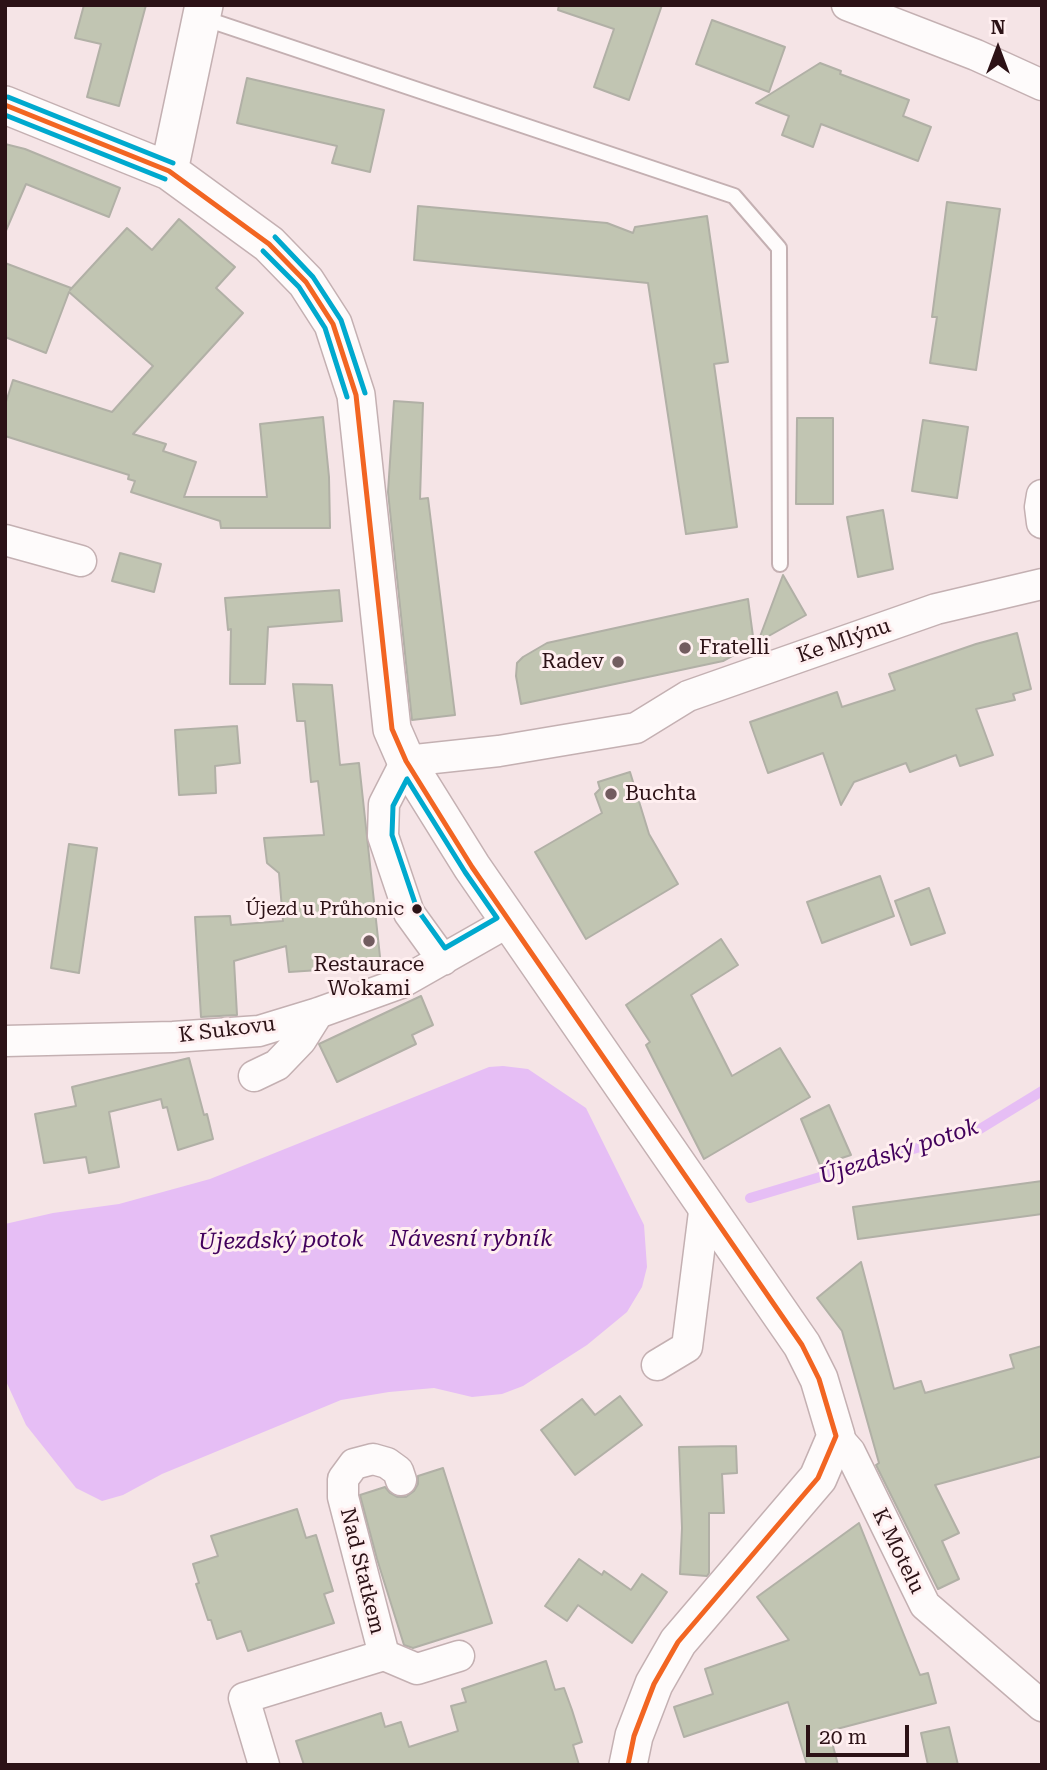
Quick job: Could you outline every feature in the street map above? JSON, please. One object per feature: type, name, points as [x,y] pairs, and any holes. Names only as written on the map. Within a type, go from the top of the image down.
[{"type":"street","points":[[847,5],[976,55],[1042,85]]},
{"type":"street","points":[[169,171],[203,11]]},
{"type":"street","points":[[5,105],[169,171],[269,244],[306,282],[333,324],[356,395],[392,729],[406,761],[472,867],[802,1345],[819,1379],[836,1436],[818,1478],[678,1642],[654,1684],[634,1736],[628,1765]]},
{"type":"street","points":[[1042,495],[1042,523]]},
{"type":"street","points":[[5,540],[81,561]]},
{"type":"street","name":"Ke Mlýnu","points":[[406,761],[499,751],[636,728],[688,696],[936,609],[1042,583]]},
{"type":"street","points":[[406,761],[384,804],[383,836],[409,913],[443,961]]},
{"type":"street","name":"K Sukovu","points":[[5,1041],[173,1037],[259,1031],[401,983],[510,921]]},
{"type":"street","points":[[254,1076],[277,1065],[301,1040],[318,1013]]},
{"type":"street","points":[[657,1365],[687,1346],[705,1204]]},
{"type":"street","name":"K Motelu","points":[[836,1436],[850,1452],[925,1605],[1042,1706]]},
{"type":"street","name":"Nad Statkem","points":[[384,1655],[343,1497],[343,1479],[354,1464],[373,1459],[387,1463],[398,1471],[401,1480]]},
{"type":"street","name":"Nad Statkem","points":[[264,1765],[244,1698],[384,1655],[417,1669],[459,1656]]},
{"type":"lane","points":[[203,11],[734,196],[779,248],[780,564]]},
{"type":"water","name":"Návesní rybník","points":[[489,1067],[528,1069],[586,1108],[644,1225],[647,1267],[642,1287],[627,1312],[587,1345],[523,1386],[502,1394],[472,1397],[434,1388],[341,1400],[162,1474],[123,1495],[102,1501],[76,1488],[26,1425],[5,1379],[5,1224],[53,1213],[119,1204],[210,1179]]},
{"type":"building","points":[[84,5],[146,5],[119,106],[87,97],[101,44],[75,38]]},
{"type":"building","points":[[559,5],[662,5],[629,100],[594,87],[614,29],[558,10]]},
{"type":"building","points":[[712,20],[785,47],[769,92],[696,64]]},
{"type":"building","points":[[820,63],[841,71],[840,74],[909,100],[903,116],[931,127],[918,161],[821,124],[813,147],[782,135],[789,116],[756,103]]},
{"type":"building","points":[[247,78],[384,110],[370,172],[332,163],[337,146],[237,123]]},
{"type":"building","points":[[5,144],[25,149],[120,188],[109,217],[26,184],[5,233]]},
{"type":"building","points":[[947,202],[1000,209],[976,370],[930,363],[937,317],[932,317]]},
{"type":"building","points":[[418,206],[607,223],[633,233],[635,227],[707,216],[728,362],[714,364],[737,527],[686,534],[648,283],[414,260]]},
{"type":"building","points":[[179,219],[235,267],[216,288],[243,313],[133,434],[166,444],[163,451],[196,462],[184,497],[267,497],[260,424],[323,417],[329,477],[330,528],[221,528],[220,521],[131,492],[135,481],[128,479],[129,475],[5,436],[5,405],[13,380],[112,412],[153,366],[69,292],[46,353],[5,337],[5,263],[71,288],[70,290],[127,228],[152,250]]},
{"type":"building","points":[[394,401],[423,403],[420,499],[428,498],[455,715],[412,720],[388,492]]},
{"type":"building","points":[[797,418],[833,418],[833,504],[796,504]]},
{"type":"building","points":[[923,420],[968,427],[957,498],[912,491]]},
{"type":"building","points":[[883,510],[893,569],[858,577],[847,517]]},
{"type":"building","points":[[120,553],[161,564],[154,592],[112,581]]},
{"type":"building","points":[[783,575],[806,615],[758,642]]},
{"type":"building","points":[[339,590],[342,621],[268,627],[265,684],[230,684],[231,629],[228,630],[225,598]]},
{"type":"building","points":[[748,599],[754,644],[723,661],[521,704],[516,676],[517,663],[547,643]]},
{"type":"building","points":[[1017,633],[1031,689],[1013,694],[1015,700],[976,709],[993,755],[960,766],[956,755],[910,772],[906,763],[854,782],[841,805],[823,753],[768,773],[750,722],[837,692],[842,707],[895,690],[889,674]]},
{"type":"building","points":[[293,684],[332,685],[340,765],[359,763],[381,966],[289,972],[286,946],[234,961],[237,1015],[201,1017],[195,917],[230,916],[231,925],[283,921],[279,873],[267,863],[264,838],[324,835],[318,781],[311,782],[305,721],[297,721]]},
{"type":"building","points":[[237,726],[240,763],[215,766],[216,793],[179,795],[175,730]]},
{"type":"building","points":[[630,772],[649,834],[678,884],[586,939],[535,852],[602,813],[595,794],[600,789],[598,782]]},
{"type":"building","points":[[69,844],[97,848],[79,973],[51,968]]},
{"type":"building","points":[[880,876],[894,916],[822,943],[807,902]]},
{"type":"building","points":[[929,888],[945,933],[911,945],[895,901]]},
{"type":"building","points":[[721,939],[738,965],[691,995],[732,1076],[780,1048],[810,1097],[704,1159],[646,1045],[650,1042],[626,1005]]},
{"type":"building","points":[[421,996],[433,1025],[412,1035],[416,1044],[337,1082],[319,1044]]},
{"type":"building","points":[[189,1058],[213,1139],[178,1150],[167,1107],[163,1108],[161,1099],[109,1112],[119,1167],[89,1173],[86,1157],[44,1163],[35,1114],[76,1106],[72,1087]]},
{"type":"building","points":[[829,1105],[851,1155],[820,1165],[801,1119]]},
{"type":"building","points":[[1042,1181],[1042,1214],[858,1239],[853,1207]]},
{"type":"building","points":[[861,1262],[894,1389],[921,1381],[925,1393],[1014,1368],[1010,1355],[1042,1346],[1042,1456],[935,1485],[959,1533],[942,1541],[959,1579],[938,1589],[876,1465],[879,1463],[842,1331],[817,1298]]},
{"type":"building","points":[[620,1396],[642,1425],[575,1475],[541,1430],[582,1399],[595,1415]]},
{"type":"building","points":[[736,1446],[737,1473],[722,1474],[724,1513],[709,1513],[709,1573],[707,1576],[680,1574],[682,1528],[679,1447]]},
{"type":"building","points":[[443,1468],[492,1623],[413,1648],[404,1645],[360,1495],[385,1487],[397,1497],[406,1497],[418,1484],[418,1476]]},
{"type":"building","points":[[297,1509],[306,1538],[316,1535],[333,1591],[324,1594],[334,1623],[248,1651],[241,1631],[217,1639],[196,1584],[199,1583],[193,1564],[218,1556],[211,1536]]},
{"type":"building","points":[[859,1523],[920,1675],[928,1673],[936,1703],[829,1731],[838,1765],[807,1765],[788,1702],[684,1737],[674,1707],[713,1694],[705,1669],[789,1640],[757,1597]]},
{"type":"building","points":[[579,1559],[602,1575],[604,1571],[631,1590],[642,1574],[667,1592],[632,1643],[578,1605],[567,1621],[545,1606]]},
{"type":"building","points":[[546,1661],[555,1690],[564,1688],[572,1710],[582,1742],[573,1745],[579,1765],[304,1765],[296,1741],[381,1713],[385,1727],[401,1722],[409,1747],[458,1731],[451,1706],[466,1702],[462,1689]]},
{"type":"building","points":[[949,1727],[958,1765],[928,1765],[921,1733]]},
{"type":"waterway","name":"Újezdský potok","points":[[750,1198],[980,1129],[1042,1091]]},
{"type":"transit line","points":[[8,97],[173,163]]},
{"type":"transit line","points":[[5,105],[169,171],[269,244],[306,282],[333,324],[356,395],[392,729],[406,761],[472,867],[802,1345],[819,1379],[836,1436],[818,1478],[678,1642],[654,1684],[634,1736],[628,1765]]},
{"type":"transit line","points":[[5,115],[165,179]]},
{"type":"transit line","points":[[275,237],[313,277],[341,320],[365,393]]},
{"type":"transit line","points":[[263,251],[299,287],[325,328],[347,397]]},
{"type":"transit line","points":[[407,779],[497,918],[445,948],[417,909],[392,835],[393,806],[407,779]]},
{"type":"place","name":"Fratelli","points":[[685,648]]},
{"type":"place","name":"Radev","points":[[618,662]]},
{"type":"place","name":"Buchta","points":[[611,794]]},
{"type":"place","name":"Újezd u Průhonic","points":[[417,909]]},
{"type":"place","name":"Restaurace Wokami","points":[[369,941]]}]
